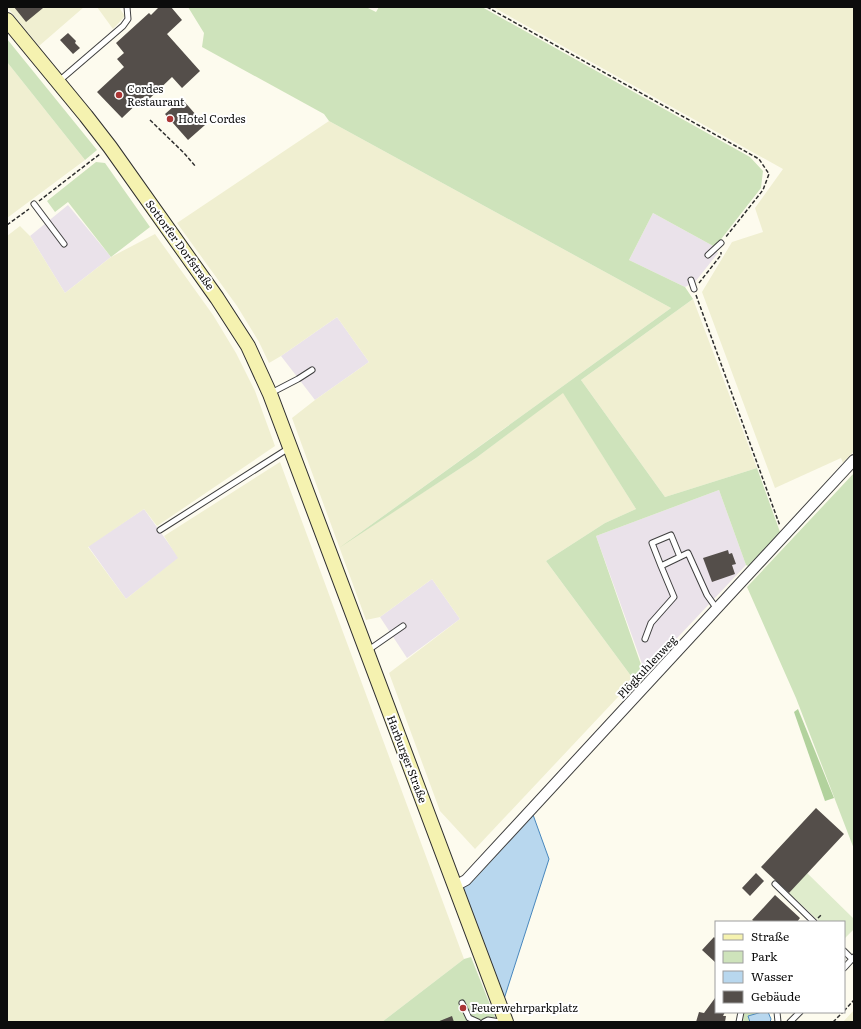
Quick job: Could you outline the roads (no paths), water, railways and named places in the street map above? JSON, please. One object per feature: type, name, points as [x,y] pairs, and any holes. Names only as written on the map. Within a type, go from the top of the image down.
[{"type":"street","name":"Sottorfer Dorfstraße","points":[[7,20],[110,147],[233,322],[248,346],[270,394],[308,496]]},
{"type":"street","name":"Plögkuhlenweg","points":[[455,886],[466,880],[854,460]]},
{"type":"street","name":"Harburger Straße","points":[[308,496],[455,886],[503,1021]]},
{"type":"lane","points":[[58,82],[123,26],[128,19],[127,7]]},
{"type":"lane","points":[[34,204],[64,244]]},
{"type":"lane","points":[[708,255],[721,243]]},
{"type":"lane","points":[[691,280],[694,290]]},
{"type":"lane","points":[[270,394],[312,370]]},
{"type":"lane","points":[[160,530],[289,447]]},
{"type":"lane","points":[[646,639],[651,623],[674,597],[652,543],[671,535],[680,557]]},
{"type":"lane","points":[[661,566],[688,553],[707,595],[717,608]]},
{"type":"lane","points":[[366,652],[403,626]]},
{"type":"lane","points":[[775,884],[813,921]]},
{"type":"lane","points":[[845,967],[853,958]]},
{"type":"lane","points":[[462,1003],[468,1018],[478,1022]]},
{"type":"lane","points":[[790,1022],[799,1013]]},
{"type":"lane","points":[[484,1022],[488,1020],[503,1021]]},
{"type":"water","points":[[532,812],[549,859],[504,999],[462,889]]},
{"type":"water","points":[[758,1013],[768,1013],[771,1019],[770,1022],[750,1022],[748,1016]]},
{"type":"place","name":"Cordes Restaurant","points":[[119,95]]},
{"type":"place","name":"Hotel Cordes","points":[[170,119]]},
{"type":"place","name":"Feuerwehrparkplatz","points":[[463,1008]]}]
